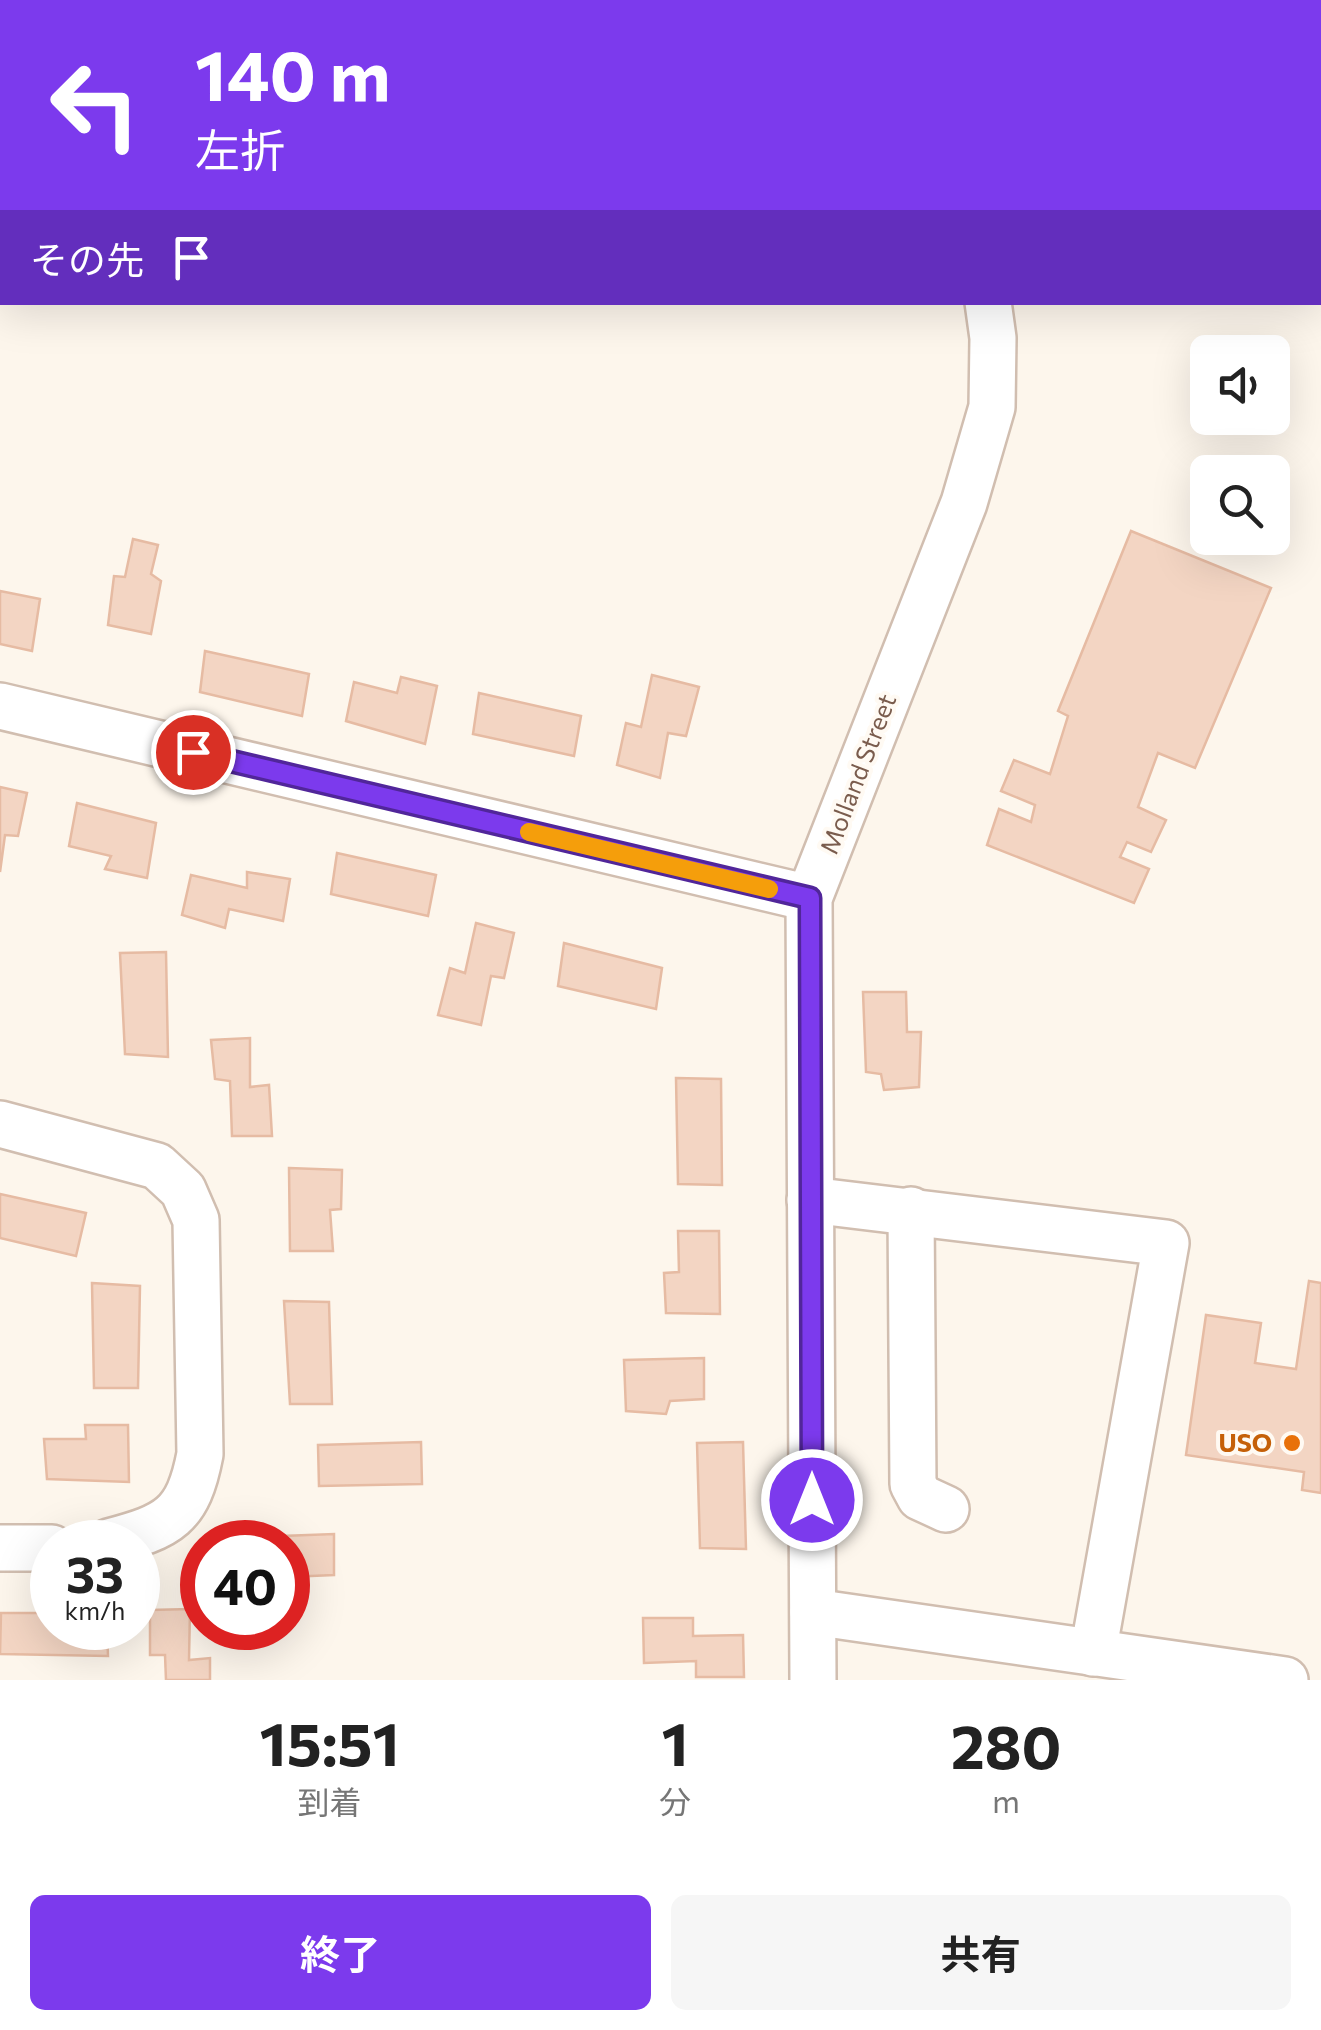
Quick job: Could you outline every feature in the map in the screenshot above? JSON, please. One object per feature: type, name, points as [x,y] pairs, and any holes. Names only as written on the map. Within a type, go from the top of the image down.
[{"type":"street","name":"Molland Street","points":[[813,1680],[810,898],[964,503],[992,407],[993,338],[988,305]]},
{"type":"street","points":[[0,706],[810,898]]},
{"type":"street","points":[[0,1124],[157,1166],[183,1190],[196,1220],[200,1454],[195,1481],[179,1515],[160,1526]]},
{"type":"street","points":[[810,1200],[1166,1243],[1093,1652]]},
{"type":"street","points":[[911,1210],[913,1484],[920,1497],[946,1509]]},
{"type":"street","points":[[0,1548],[30,1548]]},
{"type":"street","points":[[813,1612],[1285,1680]]},
{"type":"building","points":[[1131,531],[1271,588],[1195,768],[1158,753],[1138,807],[1166,820],[1151,852],[1127,842],[1120,857],[1149,869],[1134,903],[987,845],[999,809],[1031,822],[1035,805],[1001,791],[1014,760],[1050,774],[1068,716],[1058,711]]},
{"type":"building","points":[[133,539],[158,545],[151,574],[161,581],[151,634],[108,625],[114,576],[125,577]]},
{"type":"building","points":[[0,591],[40,599],[32,651],[0,644]]},
{"type":"building","points":[[205,651],[309,674],[302,716],[200,692]]},
{"type":"building","points":[[652,675],[699,687],[686,736],[668,733],[660,778],[617,765],[626,723],[641,727]]},
{"type":"building","points":[[401,677],[437,686],[425,744],[346,721],[354,682],[397,693]]},
{"type":"building","points":[[479,693],[581,716],[574,756],[473,734]]},
{"type":"building","points":[[0,787],[27,793],[18,836],[5,835],[0,872]]},
{"type":"building","points":[[77,803],[156,823],[147,878],[105,869],[111,856],[69,846]]},
{"type":"building","points":[[337,853],[436,875],[428,916],[331,894]]},
{"type":"building","points":[[247,872],[290,879],[283,921],[229,909],[225,928],[182,915],[191,875],[247,888]]},
{"type":"building","points":[[476,923],[514,933],[504,978],[491,976],[481,1025],[438,1015],[450,968],[465,973]]},
{"type":"building","points":[[564,943],[662,968],[656,1009],[558,986]]},
{"type":"building","points":[[166,952],[168,1057],[125,1054],[120,953]]},
{"type":"building","points":[[863,992],[906,992],[907,1032],[921,1032],[919,1087],[884,1090],[881,1074],[866,1072]]},
{"type":"building","points":[[250,1038],[250,1087],[269,1085],[272,1136],[232,1136],[230,1081],[215,1079],[211,1040]]},
{"type":"building","points":[[676,1078],[721,1079],[722,1185],[678,1184]]},
{"type":"building","points":[[289,1168],[342,1170],[341,1209],[330,1210],[333,1251],[290,1251]]},
{"type":"building","points":[[0,1194],[86,1213],[76,1256],[0,1238]]},
{"type":"building","points":[[678,1231],[719,1231],[720,1314],[666,1313],[664,1273],[679,1272]]},
{"type":"building","points":[[1309,1281],[1321,1283],[1321,1493],[1302,1490],[1304,1472],[1186,1455],[1206,1315],[1261,1323],[1255,1363],[1296,1369]]},
{"type":"building","points":[[92,1283],[140,1286],[138,1388],[94,1388]]},
{"type":"building","points":[[284,1301],[329,1302],[332,1404],[290,1404]]},
{"type":"building","points":[[704,1358],[704,1399],[670,1401],[666,1414],[626,1411],[624,1360]]},
{"type":"building","points":[[85,1425],[128,1425],[129,1482],[47,1479],[44,1439],[86,1439]]},
{"type":"building","points":[[421,1442],[422,1484],[319,1486],[318,1445]]},
{"type":"building","points":[[743,1442],[746,1549],[700,1548],[697,1443]]},
{"type":"building","points":[[334,1534],[334,1575],[310,1576],[310,1535]]},
{"type":"building","points":[[180,1609],[180,1650],[189,1650],[189,1660],[210,1658],[210,1680],[166,1680],[165,1655],[150,1655],[150,1650],[160,1650],[160,1610]]},
{"type":"building","points":[[1,1613],[30,1613],[30,1650],[108,1650],[108,1656],[0,1654]]},
{"type":"building","points":[[643,1618],[693,1618],[693,1636],[743,1635],[744,1677],[696,1677],[696,1661],[644,1663]]},
{"type":"slow traffic","points":[[529,832],[769,889]]},
{"type":"place","name":"USO","points":[[1292,1443]]},
{"type":"route","points":[[193,752],[810,898],[812,1500]]}]
